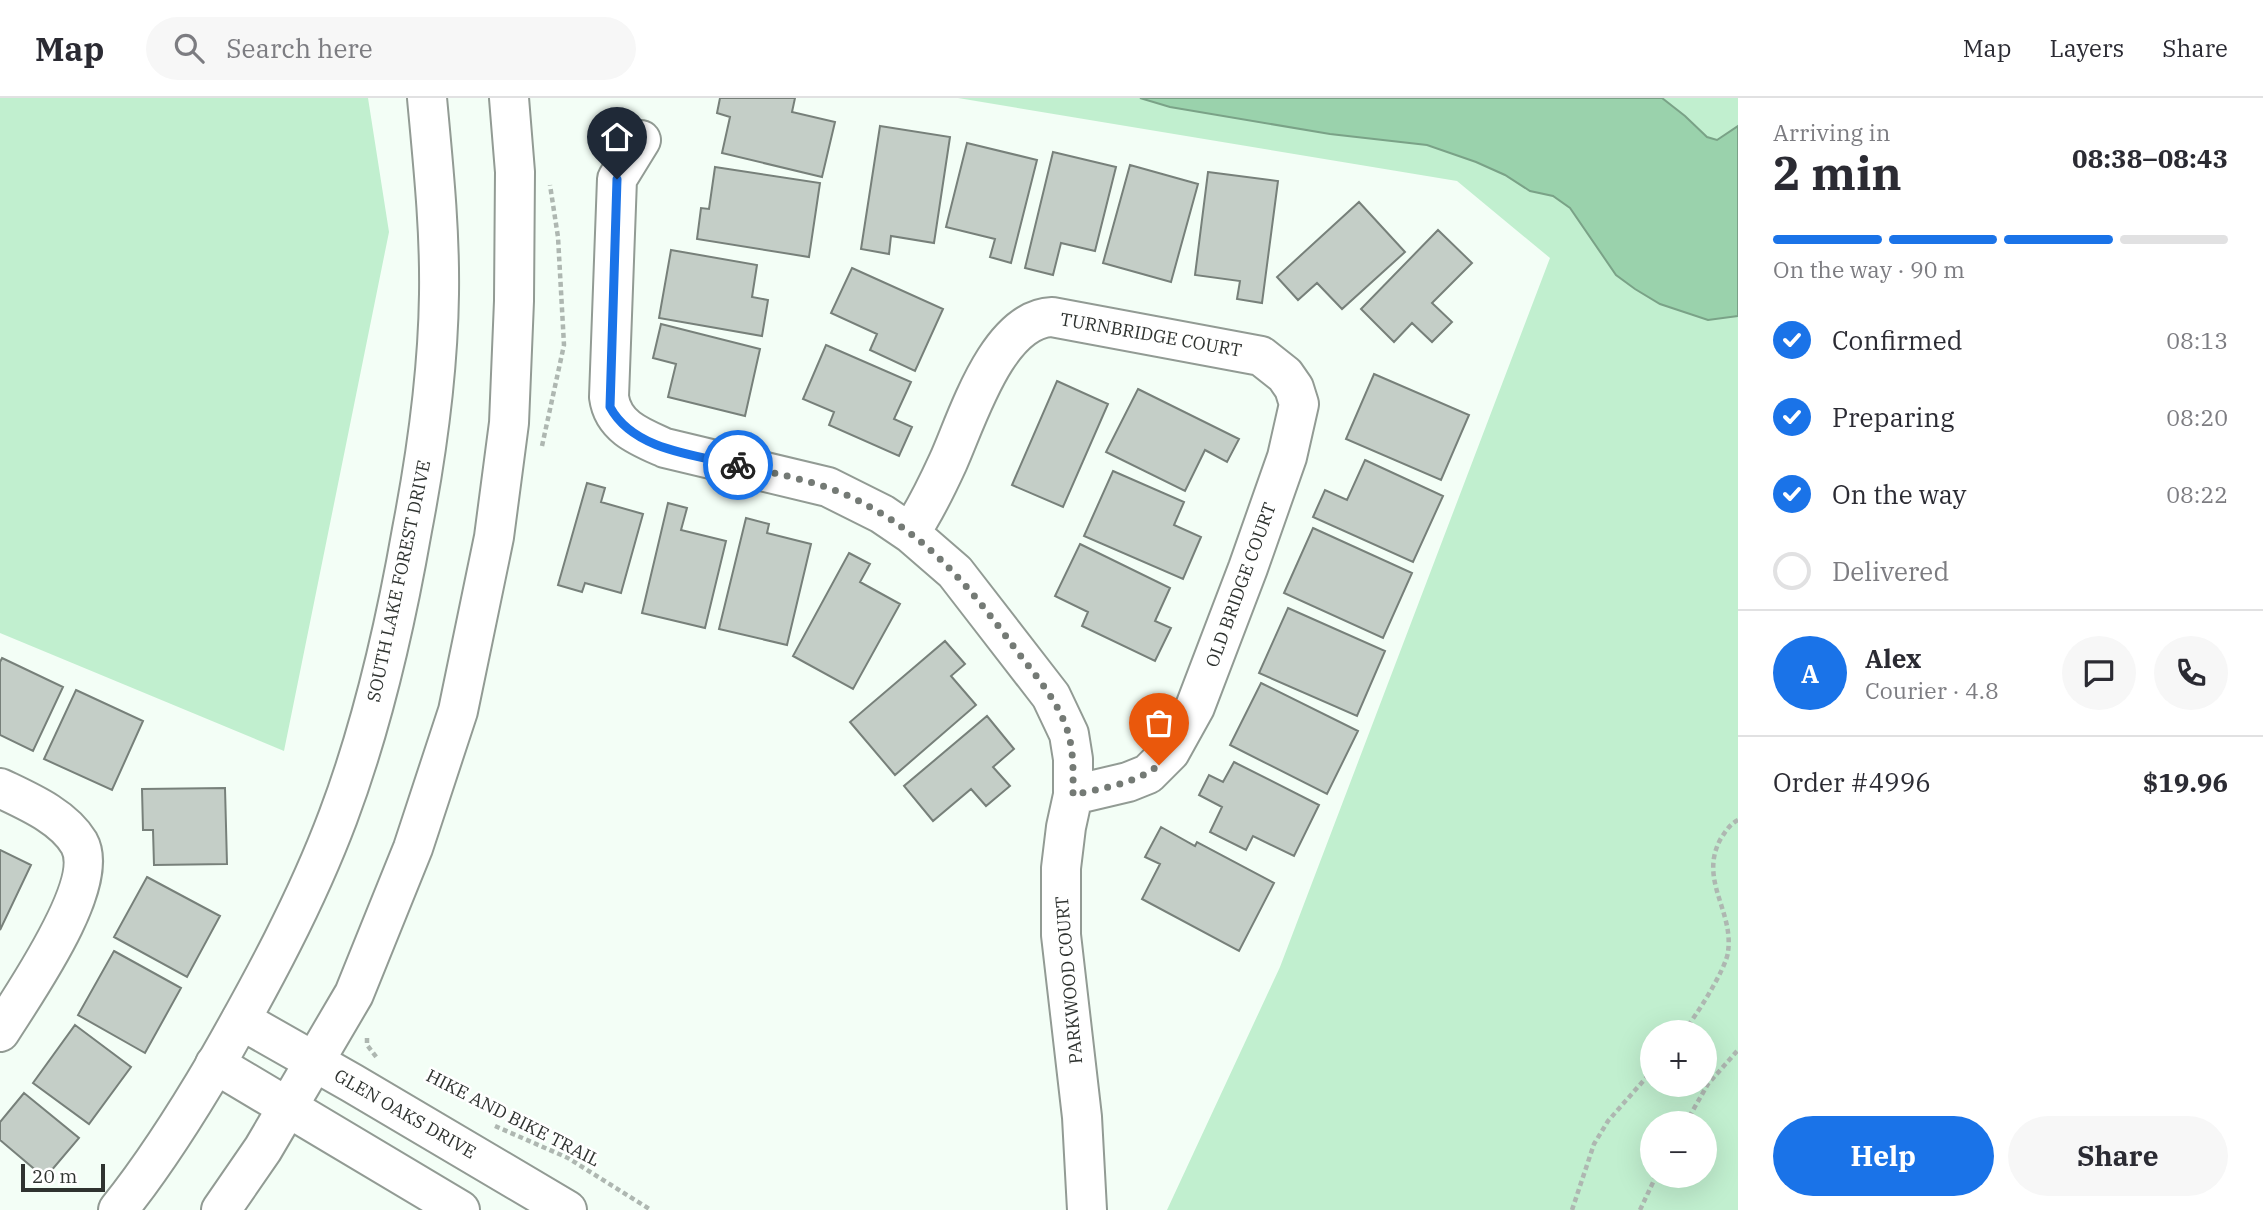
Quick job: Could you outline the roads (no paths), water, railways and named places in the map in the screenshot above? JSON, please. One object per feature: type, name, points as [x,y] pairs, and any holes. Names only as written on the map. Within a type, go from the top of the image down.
[{"type":"street","name":"SOUTH LAKE FOREST DRIVE","points":[[118,1210],[190,1107],[241,1020],[302,901],[338,817],[376,699],[401,590],[425,462],[435,370],[439,293],[435,187],[426,98]]},
{"type":"street","points":[[221,1210],[263,1149],[354,994],[413,848],[458,711],[494,537],[509,423],[515,172],[509,98]]},
{"type":"street","name":"PARKWOOD COURT","points":[[640,140],[617,179],[609,397],[610,407],[617,420],[641,438],[665,448],[828,488],[882,514],[910,533],[971,589],[1051,695],[1069,734],[1073,758],[1073,795],[1061,868],[1061,935],[1082,1117],[1087,1210]]},
{"type":"street","name":"TURNBRIDGE COURT","points":[[910,533],[948,461],[977,391],[1018,331],[1039,317],[1052,317],[1261,355],[1285,375],[1294,388]]},
{"type":"street","name":"OLD BRIDGE COURT","points":[[1073,795],[1128,782],[1147,774],[1170,752],[1182,733],[1195,707],[1248,568],[1287,457],[1300,404],[1294,388]]},
{"type":"street","points":[[0,788],[64,824],[80,844],[84,861],[81,884],[64,924],[46,960],[0,1032]]},
{"type":"street","name":"GLEN OAKS DRIVE","points":[[241,1020],[567,1210]]},
{"type":"street","points":[[215,1064],[460,1210]]}]
